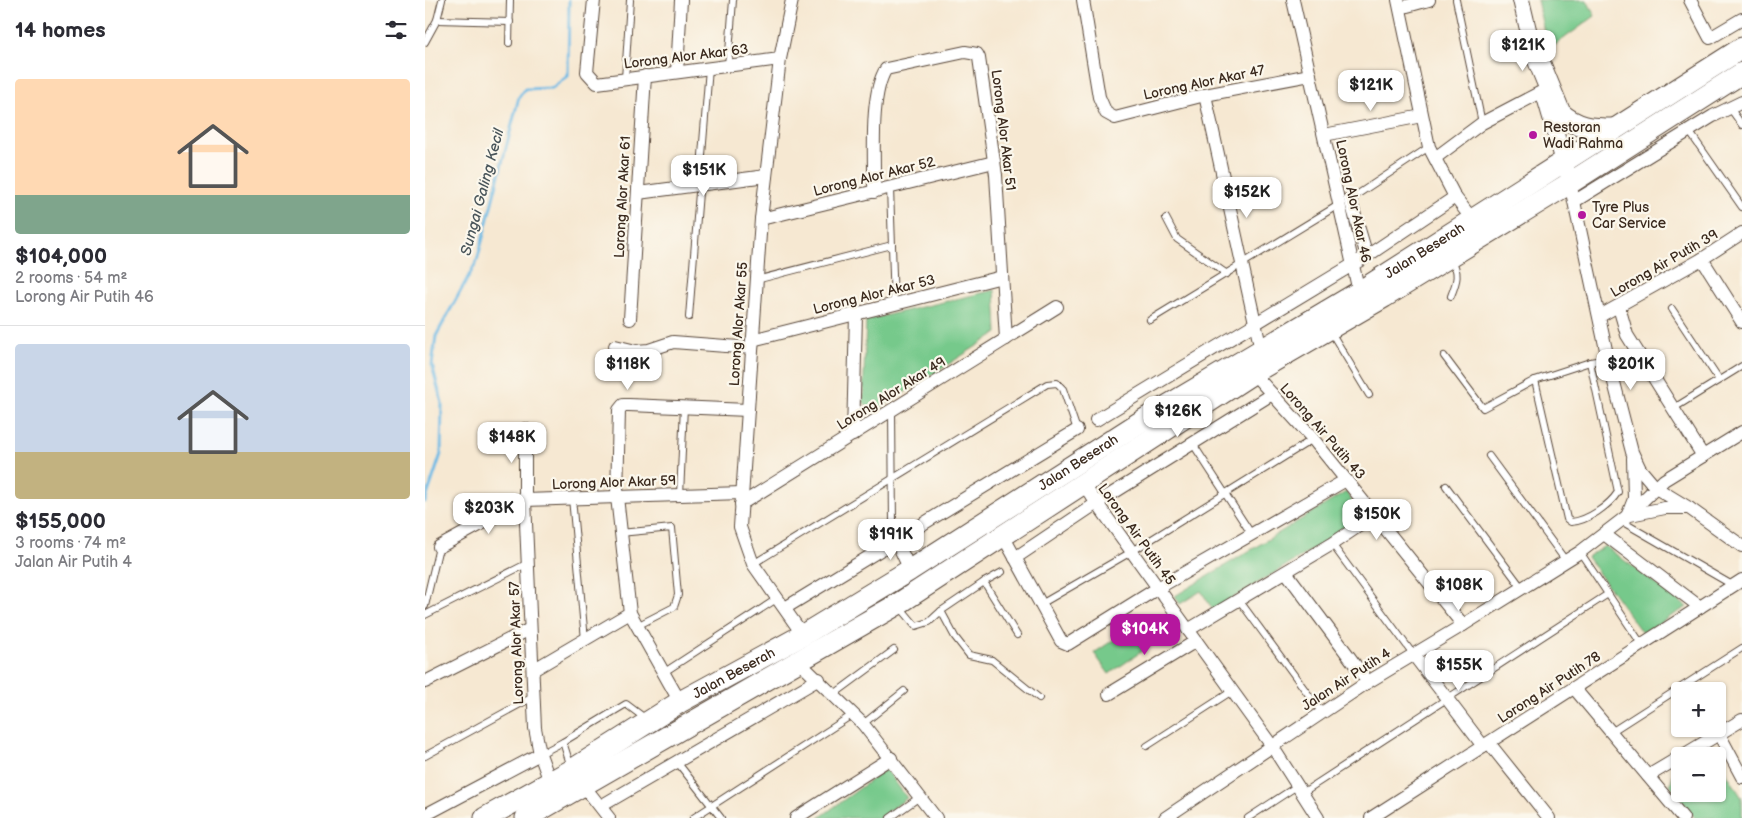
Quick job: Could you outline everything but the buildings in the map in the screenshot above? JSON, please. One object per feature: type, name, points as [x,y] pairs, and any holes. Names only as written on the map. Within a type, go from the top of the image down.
[{"type":"highway","points":[[1533,47],[1560,113],[1579,126],[1614,129]]},
{"type":"highway","name":"Jalan Beserah","points":[[526,818],[550,813],[578,778],[649,721],[803,636],[1145,420],[1359,292],[1742,48]]},
{"type":"highway","name":"Jalan Beserah","points":[[485,818],[551,782],[578,778],[799,662],[897,604],[1001,534],[1083,484],[1253,373],[1450,256],[1573,192],[1742,73]]},
{"type":"street","name":"Lorong Alor Akar 63","points":[[594,0],[587,72],[597,83],[780,59]]},
{"type":"street","points":[[677,72],[681,0]]},
{"type":"street","name":"Lorong Alor Akar 55","points":[[792,0],[780,59],[761,220],[740,527],[753,564],[782,603],[803,636]]},
{"type":"street","name":"Lorong Alor Akar 47","points":[[1083,0],[1099,96],[1105,113],[1115,118],[1205,96],[1310,75]]},
{"type":"street","name":"Lorong Alor Akar 46","points":[[1293,0],[1338,206],[1359,292]]},
{"type":"street","points":[[1429,0],[1399,4],[1422,116],[1432,152],[1455,197],[1472,220]]},
{"type":"street","points":[[1521,0],[1543,91],[1573,192],[1608,359],[1632,452],[1635,499],[1624,518]]},
{"type":"street","points":[[1691,0],[1710,38],[1742,19]]},
{"type":"street","name":"Lorong Alor Akar 51","points":[[874,192],[876,103],[879,81],[886,69],[965,52],[977,54],[994,162],[1006,339]]},
{"type":"street","name":"Lorong Alor Akar 61","points":[[630,319],[645,76]]},
{"type":"street","points":[[1432,152],[1543,91]]},
{"type":"street","points":[[1205,96],[1261,350]]},
{"type":"street","points":[[1573,192],[1736,105]]},
{"type":"street","points":[[1324,135],[1422,116]]},
{"type":"street","name":"Lorong Alor Akar 52","points":[[761,220],[994,162]]},
{"type":"street","points":[[638,193],[766,176]]},
{"type":"street","points":[[1096,420],[1367,256],[1455,197]]},
{"type":"street","points":[[1350,199],[1367,256]]},
{"type":"street","name":"Lorong Air Putih 39","points":[[1600,316],[1619,307],[1742,234]]},
{"type":"street","points":[[1701,259],[1742,322]]},
{"type":"street","name":"Lorong Alor Akar 53","points":[[615,346],[636,351],[649,350],[673,342],[752,344],[856,314],[1003,277]]},
{"type":"street","name":"Lorong Alor Akar 49","points":[[742,499],[853,435],[1057,307]]},
{"type":"street","points":[[1619,307],[1627,335],[1703,456]]},
{"type":"street","points":[[853,435],[856,314]]},
{"type":"street","name":"Lorong Air Putih 43","points":[[1253,373],[1313,439],[1463,625]]},
{"type":"street","points":[[1015,558],[1097,503],[1272,394]]},
{"type":"street","points":[[1136,395],[1145,420]]},
{"type":"street","points":[[681,702],[636,627],[630,613],[617,497],[619,410],[623,405],[629,405],[747,410]]},
{"type":"street","name":"Lorong Alor Akar 57","points":[[525,429],[525,500],[535,728],[540,754],[551,782]]},
{"type":"street","points":[[782,603],[896,540],[1077,430]]},
{"type":"street","name":"Jalan Air Putih 4","points":[[1165,818],[1368,682],[1580,552],[1624,518],[1665,480],[1742,432]]},
{"type":"street","points":[[1632,452],[1641,469],[1656,488],[1689,508],[1742,546]]},
{"type":"street","points":[[1001,534],[1061,641],[1068,644],[1158,588],[1346,480]]},
{"type":"street","name":"Lorong Air Putih 45","points":[[1083,484],[1272,746],[1318,818]]},
{"type":"street","name":"Lorong Alor Akar 59","points":[[439,547],[525,500],[680,495],[742,499]]},
{"type":"street","points":[[1624,518],[1665,508],[1689,508]]},
{"type":"street","points":[[1188,630],[1332,544],[1375,516]]},
{"type":"street","points":[[1604,534],[1700,608]]},
{"type":"street","points":[[896,540],[910,570]]},
{"type":"street","points":[[1286,572],[1368,682]]},
{"type":"street","name":"Lorong Air Putih 78","points":[[1371,818],[1738,583]]},
{"type":"street","points":[[533,670],[630,613]]},
{"type":"street","points":[[425,682],[530,629]]},
{"type":"street","points":[[1109,694],[1196,641]]},
{"type":"street","points":[[1413,654],[1543,816]]},
{"type":"street","points":[[799,662],[819,679],[852,715],[863,724],[937,818]]},
{"type":"street","points":[[601,806],[819,679]]},
{"type":"street","points":[[1574,688],[1683,818]]},
{"type":"street","points":[[1726,730],[1742,720]]},
{"type":"street","points":[[1698,747],[1714,737]]},
{"type":"street","points":[[1721,737],[1742,777]]},
{"type":"street","points":[[425,815],[540,754]]},
{"type":"street","points":[[798,818],[891,758]]},
{"type":"street","points":[[1648,776],[1671,763]]},
{"type":"street","points":[[578,778],[609,818]]},
{"type":"lane","points":[[425,42],[437,20],[442,0]]},
{"type":"lane","points":[[509,44],[511,0]]},
{"type":"lane","points":[[625,79],[631,0]]},
{"type":"lane","points":[[728,66],[733,0]]},
{"type":"lane","points":[[1456,0],[1482,123]]},
{"type":"lane","points":[[437,20],[510,22]]},
{"type":"lane","points":[[689,317],[709,68]]},
{"type":"lane","points":[[1736,105],[1742,125]]},
{"type":"lane","points":[[1689,130],[1742,207]]},
{"type":"lane","points":[[1150,320],[1338,206],[1432,152]]},
{"type":"lane","points":[[890,188],[894,304]]},
{"type":"lane","points":[[1166,218],[1177,239],[1227,274]]},
{"type":"lane","points":[[757,280],[892,245]]},
{"type":"lane","points":[[1450,256],[1457,268],[1458,280],[1451,296]]},
{"type":"lane","points":[[1672,310],[1719,380]]},
{"type":"lane","points":[[1329,329],[1369,395]]},
{"type":"lane","points":[[1444,356],[1483,408],[1535,380],[1590,362],[1608,359]]},
{"type":"lane","points":[[1535,380],[1567,519],[1571,522],[1580,522],[1613,500],[1618,492],[1590,362]]},
{"type":"lane","points":[[1674,408],[1742,366]]},
{"type":"lane","points":[[753,564],[1047,384],[1057,383],[1063,389],[1077,430]]},
{"type":"lane","points":[[680,495],[684,406]]},
{"type":"lane","points":[[892,410],[893,526],[896,540]]},
{"type":"lane","points":[[1041,604],[1131,552],[1313,439]]},
{"type":"lane","points":[[1193,444],[1252,535]]},
{"type":"lane","points":[[1489,456],[1566,561]]},
{"type":"lane","points":[[1446,486],[1522,588]]},
{"type":"lane","points":[[572,498],[585,640]]},
{"type":"lane","points":[[1624,518],[1738,583]]},
{"type":"lane","points":[[620,532],[671,528],[678,595],[677,602],[673,607],[636,627]]},
{"type":"lane","points":[[1332,544],[1413,654]]},
{"type":"lane","points":[[425,606],[439,547]]},
{"type":"lane","points":[[1580,552],[1642,645]]},
{"type":"lane","points":[[425,615],[528,563]]},
{"type":"lane","points":[[897,604],[916,626],[929,622],[941,611],[1002,572]]},
{"type":"lane","points":[[984,582],[1017,635]]},
{"type":"lane","points":[[1247,818],[1300,789],[1448,700],[1608,594]]},
{"type":"lane","points":[[1239,600],[1322,713]]},
{"type":"lane","points":[[663,673],[782,603]]},
{"type":"lane","points":[[941,611],[955,637],[969,655],[992,660],[1039,698]]},
{"type":"lane","points":[[1611,732],[1742,648]]},
{"type":"lane","points":[[833,695],[894,650]]},
{"type":"lane","points":[[863,724],[904,691]]},
{"type":"lane","points":[[1147,746],[1232,691]]},
{"type":"lane","points":[[425,756],[533,696]]},
{"type":"lane","points":[[540,754],[626,704],[649,721]]},
{"type":"lane","points":[[693,818],[852,715]]},
{"type":"lane","points":[[563,742],[578,778]]},
{"type":"lane","points":[[677,762],[721,818]]},
{"type":"lane","points":[[890,818],[921,796]]},
{"type":"green space","points":[[1537,0],[1587,0],[1595,16],[1548,50]]},
{"type":"green space","points":[[995,290],[997,333],[874,412],[863,402],[866,320]]},
{"type":"green space","points":[[1346,492],[1363,519],[1213,610],[1201,591],[1180,604],[1175,596]]},
{"type":"green space","points":[[1605,546],[1687,607],[1642,633],[1587,557]]},
{"type":"green space","points":[[1137,624],[1151,645],[1109,674],[1094,653]]},
{"type":"green space","points":[[886,769],[907,798],[880,818],[819,818]]},
{"type":"green space","points":[[1726,772],[1742,798],[1742,818],[1695,818],[1683,802],[1726,802]]},
{"type":"waterway","name":"Sungai Galing Kecil","points":[[425,502],[441,454],[442,403],[432,365],[436,336],[477,261],[519,97],[525,89],[552,88],[568,76],[569,0]]},
{"type":"place","name":"Restoran Wadi Rahma","points":[[1533,135]]},
{"type":"place","name":"Tyre Plus Car Service","points":[[1582,215]]}]
